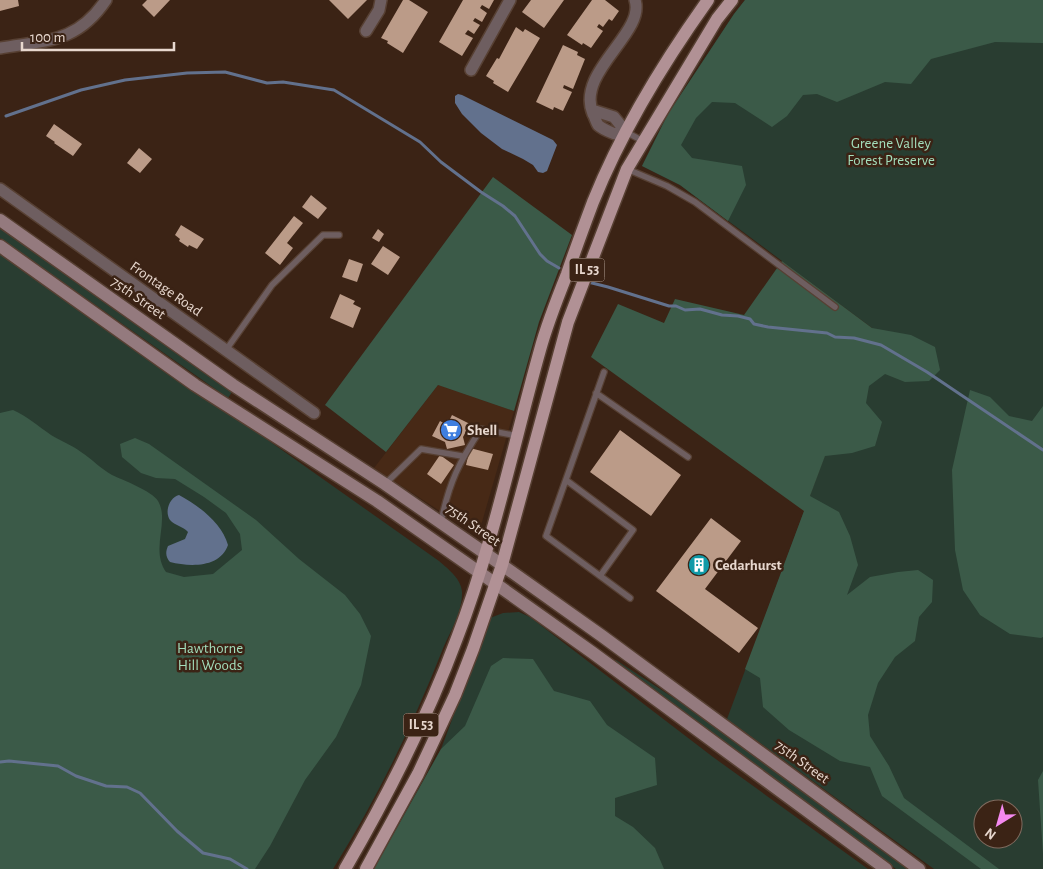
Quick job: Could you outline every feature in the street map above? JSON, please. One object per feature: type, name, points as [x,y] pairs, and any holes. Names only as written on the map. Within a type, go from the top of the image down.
[{"type":"main road","name":"IL 53","points":[[345,869],[390,789],[424,718],[458,638],[486,554],[546,330],[594,200],[626,132],[676,46],[708,0]]},
{"type":"main road","name":"IL 53","points":[[366,869],[403,803],[442,724],[473,649],[502,565],[568,322],[627,169],[717,18],[732,0]]},
{"type":"main road","name":"75th Street","points":[[0,220],[233,385],[385,484],[502,565],[602,636],[919,869]]},
{"type":"main road","points":[[0,246],[195,385],[340,476],[496,584],[593,653],[886,869]]},
{"type":"street","points":[[0,48],[67,35],[94,17],[106,0]]},
{"type":"street","points":[[366,31],[379,10],[381,0]]},
{"type":"street","points":[[471,70],[510,0]]},
{"type":"street","points":[[626,132],[614,117],[592,110],[590,103],[592,87],[601,68],[630,27],[636,13],[635,0]]},
{"type":"street","name":"Frontage Road","points":[[0,189],[314,413]]},
{"type":"lane","points":[[626,132],[643,140]]},
{"type":"lane","points":[[627,169],[668,186],[695,202],[835,307]]},
{"type":"lane","points":[[226,350],[272,286],[323,235],[339,235]]},
{"type":"lane","points":[[604,372],[546,536],[630,598]]},
{"type":"lane","points":[[596,393],[688,457]]},
{"type":"lane","points":[[441,522],[447,493],[462,456],[481,429],[518,436]]},
{"type":"lane","points":[[385,484],[421,449],[462,456]]},
{"type":"lane","points":[[566,480],[633,530],[600,576]]},
{"type":"shaded area","points":[[438,385],[514,411],[478,536],[374,468]]},
{"type":"green space","name":"Greene Valley Forest Preserve","points":[[745,0],[1043,0],[1043,869],[934,869],[727,719],[872,328],[680,185],[642,166],[668,114]]},
{"type":"green space","points":[[745,0],[1043,0],[1043,43],[995,42],[931,59],[911,84],[885,82],[837,102],[817,94],[803,95],[787,116],[772,127],[735,103],[712,102],[696,118],[681,145],[692,158],[742,166],[746,185],[728,221],[680,185],[642,166],[668,114]]},
{"type":"green space","points":[[493,177],[572,235],[539,322],[514,411],[438,385],[386,452],[325,405]]},
{"type":"green space","points":[[0,228],[232,392],[228,398],[0,238]]},
{"type":"green space","name":"Hawthorne Hill Woods","points":[[0,251],[439,561],[458,580],[462,594],[458,616],[392,763],[333,869],[0,869]]},
{"type":"green space","points":[[782,261],[872,328],[911,335],[935,347],[940,370],[929,381],[905,382],[885,374],[869,386],[866,403],[882,422],[875,446],[852,453],[825,456],[810,496],[839,512],[850,536],[858,565],[847,595],[870,577],[898,572],[918,570],[933,580],[932,602],[919,617],[915,641],[895,657],[878,683],[868,715],[870,736],[889,766],[904,798],[999,869],[981,869],[882,796],[870,767],[840,761],[789,730],[763,707],[760,678],[745,669],[804,511],[591,357],[618,304],[664,323],[675,299],[744,315]]},
{"type":"green space","points":[[970,390],[990,397],[1009,416],[1032,421],[1043,406],[1043,637],[1041,638],[1010,634],[980,615],[963,590],[955,550],[952,470]]},
{"type":"green space","name":"Hawthorne Hill Woods","points":[[13,410],[78,450],[108,473],[155,497],[161,509],[160,554],[166,572],[184,577],[213,574],[242,550],[240,534],[226,513],[204,497],[175,479],[156,478],[141,473],[122,457],[120,444],[135,438],[149,444],[256,520],[299,559],[345,595],[360,614],[371,636],[361,685],[336,737],[305,780],[270,846],[255,869],[0,869],[0,413]]},
{"type":"green space","points":[[519,612],[530,617],[713,757],[868,869],[374,869],[441,749],[490,618],[503,613]]},
{"type":"green space","points":[[503,658],[533,659],[554,691],[590,701],[607,725],[655,758],[657,785],[615,798],[615,816],[633,827],[655,848],[664,869],[374,869],[441,749],[465,726],[491,666]]},
{"type":"green space","points":[[616,660],[692,710],[907,869],[896,869]]},
{"type":"green space","points":[[1043,771],[1043,854],[1038,780]]},
{"type":"water","points":[[458,94],[553,140],[557,145],[547,171],[543,173],[538,172],[533,165],[502,149],[481,133],[462,114],[455,103],[455,96]]},
{"type":"water","points":[[179,495],[201,509],[215,522],[225,537],[228,545],[224,553],[211,562],[186,565],[170,562],[167,557],[168,546],[185,539],[188,532],[172,522],[168,516],[171,501]]},
{"type":"building","points":[[0,0],[18,0],[19,6],[0,11]]},
{"type":"building","points":[[147,0],[170,0],[154,17],[142,5]]},
{"type":"building","points":[[329,0],[367,0],[348,19]]},
{"type":"building","points":[[403,0],[409,0],[428,12],[403,53],[381,38]]},
{"type":"building","points":[[463,0],[494,0],[489,9],[482,5],[480,8],[487,13],[482,22],[475,18],[473,21],[480,25],[474,34],[468,30],[465,34],[473,38],[462,56],[439,42]]},
{"type":"building","points":[[531,0],[564,0],[544,28],[522,12]]},
{"type":"building","points":[[592,0],[605,0],[619,11],[612,21],[609,19],[603,27],[599,24],[597,27],[603,31],[591,48],[583,43],[582,45],[567,35]]},
{"type":"building","points":[[516,27],[523,32],[525,29],[540,38],[508,92],[493,83],[494,81],[486,76],[497,58],[499,59]]},
{"type":"building","points":[[563,45],[578,52],[577,55],[585,59],[573,89],[564,85],[563,88],[572,92],[563,111],[554,107],[553,110],[536,102]]},
{"type":"building","points":[[54,124],[82,144],[73,156],[46,136]]},
{"type":"building","points":[[139,148],[152,159],[140,173],[127,163]]},
{"type":"building","points":[[311,195],[327,208],[318,219],[302,207]]},
{"type":"building","points":[[294,216],[303,223],[287,243],[293,248],[280,265],[265,253]]},
{"type":"building","points":[[181,225],[204,239],[197,249],[189,245],[188,247],[179,241],[180,239],[175,235]]},
{"type":"building","points":[[378,229],[384,234],[379,242],[372,238]]},
{"type":"building","points":[[383,246],[400,257],[388,275],[371,264]]},
{"type":"building","points":[[349,259],[363,264],[357,282],[342,277]]},
{"type":"building","points":[[340,294],[355,301],[353,304],[361,308],[353,328],[330,318]]},
{"type":"building","name":"Shell","points":[[452,415],[470,424],[463,437],[465,445],[447,449],[445,442],[432,436],[440,421],[447,425]]},
{"type":"building","points":[[620,430],[681,475],[651,516],[590,472]]},
{"type":"building","name":"Shell","points":[[470,448],[493,454],[488,470],[466,465]]},
{"type":"building","name":"Shell","points":[[440,455],[454,465],[441,484],[427,474]]},
{"type":"building","name":"Cedarhurst","points":[[711,518],[741,541],[705,589],[758,628],[739,653],[656,591]]},
{"type":"waterway","points":[[6,116],[81,90],[125,80],[187,73],[225,72],[267,83],[283,82],[334,90],[420,142],[441,162],[503,206],[515,216],[540,254],[559,268]]},
{"type":"waterway","points":[[588,282],[685,310],[700,309],[722,315],[750,319],[754,324],[768,327],[827,333],[835,337],[854,338],[881,345],[927,372],[1043,450]]},
{"type":"waterway","points":[[0,762],[9,761],[58,766],[76,776],[106,786],[127,787],[140,793],[177,831],[203,853],[230,859],[247,869]]},
{"type":"place","name":"Shell","points":[[451,430]]},
{"type":"place","name":"Cedarhurst","points":[[699,565]]}]
